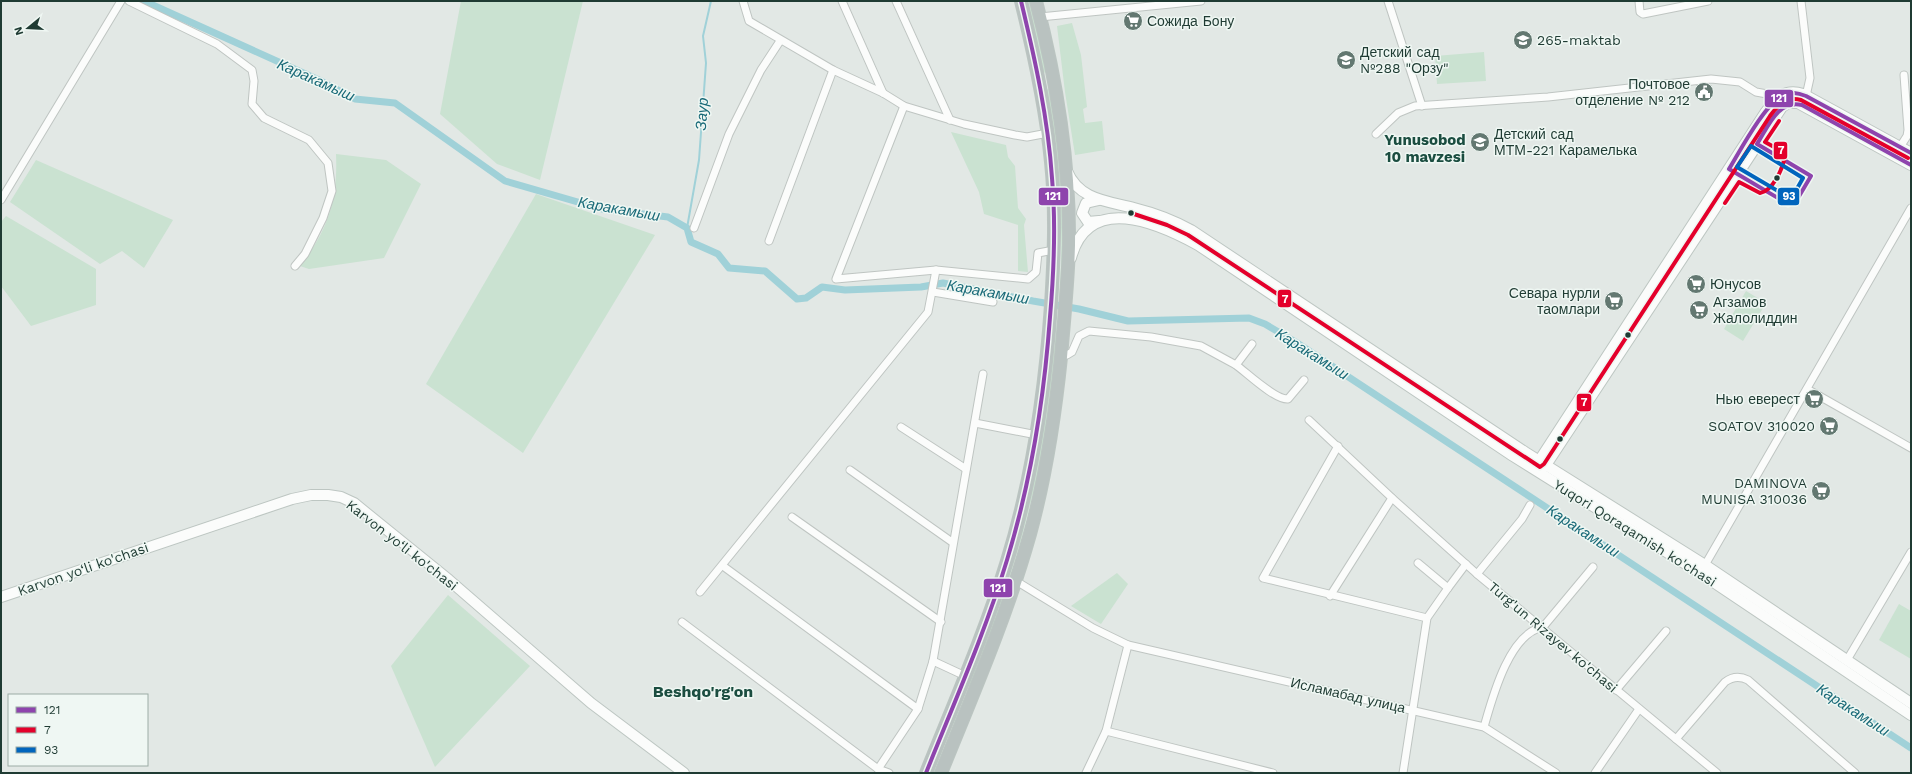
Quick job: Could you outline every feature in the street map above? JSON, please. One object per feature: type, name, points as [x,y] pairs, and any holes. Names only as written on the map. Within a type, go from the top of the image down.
[{"type":"highway","points":[[926,773],[991,608],[1007,562],[1020,514],[1037,435],[1043,392],[1052,287],[1054,250],[1054,191],[1048,133],[1040,83],[1021,1]]},
{"type":"highway","points":[[941,773],[970,703],[1016,581],[1030,534],[1044,470],[1055,408],[1067,288],[1069,219],[1066,167],[1054,80],[1036,1]]},
{"type":"highway","points":[[1040,83],[1054,80]]},
{"type":"highway","points":[[956,698],[970,703]]},
{"type":"main road","points":[[1728,179],[1765,113],[1778,96],[1787,92],[1794,92],[1806,96],[1884,144],[1911,165]]},
{"type":"main road","points":[[1537,471],[1728,179],[1779,110],[1788,103],[1798,103],[1884,144],[1900,147],[1911,153]]},
{"type":"main road","name":"Yuqori Qoraqamish ko'chasi","points":[[1066,167],[1071,179],[1080,190],[1099,200],[1148,212],[1191,230],[1542,463],[1705,565],[1911,703]]},
{"type":"main road","points":[[1099,200],[1086,203],[1082,213],[1088,222],[1099,221]]},
{"type":"main road","name":"Yuqori Qoraqamish ko'chasi","points":[[1068,272],[1071,256],[1078,240],[1089,228],[1099,221],[1115,217],[1135,220],[1171,231],[1198,245],[1537,471],[1700,574],[1911,715]]},
{"type":"main road","name":"Karvon yo‘li ko'chasi","points":[[1,597],[292,499],[319,495],[341,497],[361,508],[449,580],[591,703],[678,771]]},
{"type":"street","points":[[1,200],[121,1]]},
{"type":"street","points":[[129,1],[217,44],[252,70],[254,81],[252,104],[264,118],[309,140],[328,164],[332,191],[323,218],[305,254],[295,266]]},
{"type":"street","points":[[743,1],[748,21],[832,70],[883,93],[904,106],[950,120],[1027,136],[1048,133]]},
{"type":"street","points":[[842,1],[883,93]]},
{"type":"street","points":[[896,1],[950,120]]},
{"type":"street","points":[[1040,17],[1201,1]]},
{"type":"street","points":[[1388,1],[1422,106]]},
{"type":"street","points":[[1639,1],[1640,12],[1643,14],[1708,1]]},
{"type":"street","points":[[1801,1],[1810,78],[1806,96]]},
{"type":"street","points":[[694,228],[729,134],[761,70],[780,41]]},
{"type":"street","points":[[769,241],[832,70]]},
{"type":"street","points":[[1900,147],[1907,136],[1908,130],[1904,75]]},
{"type":"street","points":[[1376,134],[1398,113],[1409,108],[1422,106],[1548,97],[1711,80],[1740,82],[1756,92],[1778,96]]},
{"type":"street","points":[[904,106],[836,279],[936,270],[1028,279],[1036,272],[1038,253],[1054,250]]},
{"type":"street","points":[[1705,565],[1911,208]]},
{"type":"street","points":[[700,592],[723,566],[928,312],[936,270]]},
{"type":"street","points":[[933,292],[993,302]]},
{"type":"street","points":[[1061,356],[1067,356],[1072,352],[1080,336],[1089,330],[1151,336],[1200,346],[1236,365],[1269,391],[1284,399],[1288,399],[1304,380]]},
{"type":"street","points":[[1236,365],[1252,344]]},
{"type":"street","points":[[878,769],[918,709],[933,661],[941,622],[952,542],[983,374]]},
{"type":"street","points":[[1807,389],[1911,448]]},
{"type":"street","name":"Turg'un Rizayev ko'chasi","points":[[1309,420],[1392,498],[1477,574],[1543,627],[1638,709],[1717,773]]},
{"type":"street","points":[[975,423],[1037,435]]},
{"type":"street","points":[[901,427],[966,469]]},
{"type":"street","points":[[1338,446],[1263,578],[1330,596],[1427,618]]},
{"type":"street","points":[[850,470],[952,542]]},
{"type":"street","points":[[1330,596],[1392,498]]},
{"type":"street","points":[[1477,574],[1518,525],[1530,505]]},
{"type":"street","points":[[792,517],[941,622]]},
{"type":"street","points":[[1847,660],[1911,552]]},
{"type":"street","points":[[1418,563],[1448,588]]},
{"type":"street","points":[[1403,773],[1427,618],[1466,564]]},
{"type":"street","points":[[723,566],[918,709]]},
{"type":"street","points":[[1484,727],[1497,682],[1520,641],[1535,628],[1543,627],[1593,567]]},
{"type":"street","name":"Исламабад улица","points":[[1016,581],[1093,628],[1128,645],[1484,727],[1556,773]]},
{"type":"street","points":[[682,622],[878,769],[889,773]]},
{"type":"street","points":[[1616,690],[1666,631]]},
{"type":"street","points":[[1086,773],[1106,731],[1128,645]]},
{"type":"street","points":[[933,661],[961,674]]},
{"type":"street","points":[[1676,739],[1725,682],[1732,678],[1739,677],[1748,680],[1856,773]]},
{"type":"street","points":[[1595,773],[1638,709]]},
{"type":"street","points":[[1106,731],[1273,773]]},
{"type":"green space","points":[[461,1],[583,1],[540,180],[497,164],[440,114]]},
{"type":"green space","points":[[1027,1],[1032,1],[1047,72],[1042,73]]},
{"type":"green space","points":[[1072,23],[1081,55],[1087,107],[1083,109],[1085,123],[1102,121],[1105,150],[1075,155],[1057,26]]},
{"type":"green space","points":[[1484,52],[1486,81],[1437,84],[1435,56]]},
{"type":"green space","points":[[1049,89],[1061,165],[1065,242],[1052,396],[1039,470],[1020,544],[997,616],[969,687],[966,685],[1042,432],[1051,375],[1060,290],[1061,233],[1059,190],[1046,90]]},
{"type":"green space","points":[[951,132],[1006,145],[1008,157],[1015,166],[1018,208],[1026,219],[1024,225],[1028,272],[1018,271],[1018,225],[984,214],[979,192]]},
{"type":"green space","points":[[336,154],[386,160],[421,184],[384,258],[309,269],[300,266],[318,240],[329,214],[335,186]]},
{"type":"green space","points":[[36,160],[173,220],[144,268],[122,251],[100,264],[10,202]]},
{"type":"green space","points":[[536,194],[655,235],[523,453],[426,384]]},
{"type":"green space","points":[[6,216],[96,269],[96,305],[31,326],[1,286],[1,222]]},
{"type":"green space","points":[[1746,291],[1766,303],[1743,341],[1724,329]]},
{"type":"green space","points":[[1117,573],[1128,584],[1101,624],[1071,606]]},
{"type":"green space","points":[[448,595],[530,666],[435,767],[391,666]]},
{"type":"green space","points":[[1899,604],[1911,611],[1911,659],[1879,640]]},
{"type":"green space","points":[[955,710],[958,712],[933,773],[929,773]]},
{"type":"waterway","name":"Каракамыш","points":[[144,1],[321,81],[355,99],[395,103],[505,181],[602,209],[668,217],[687,228],[691,242],[718,254],[729,268],[765,271],[797,299],[806,298],[822,287],[845,290],[921,287],[943,283],[1079,309],[1128,321],[1249,318],[1265,324],[1297,343],[1911,748]]},
{"type":"waterway","name":"Заур","points":[[687,228],[699,160],[706,63],[703,36],[711,1]]},
{"type":"transit line","name":"121","points":[[926,773],[979,641],[1007,560],[1030,470],[1044,379],[1053,265],[1053,195],[1044,111],[1021,1]]},
{"type":"transit line","name":"121","points":[[1911,153],[1806,96],[1791,93],[1785,94],[1768,108],[1753,129],[1729,169],[1788,204],[1798,198],[1811,176],[1757,144],[1780,110],[1786,106],[1794,104],[1802,105],[1911,165]]},
{"type":"transit line","name":"7","points":[[1131,213],[1167,225],[1188,235],[1540,467],[1544,464],[1770,116],[1779,105],[1791,99],[1801,100],[1908,158]]},
{"type":"transit line","name":"7","points":[[1725,203],[1739,182],[1760,193],[1769,188],[1777,178],[1785,156],[1783,152],[1765,142],[1779,121]]},
{"type":"transit line","name":"93","points":[[1751,146],[1803,178],[1794,194],[1788,197],[1737,167],[1751,146]]},
{"type":"place","name":"Сожида Бону","points":[[1133,21]]},
{"type":"place","name":"265-maktab","points":[[1523,40]]},
{"type":"place","name":"Детский сад №288 \"Орзу\"","points":[[1346,60]]},
{"type":"place","name":"Почтовое отделение № 212","points":[[1704,92]]},
{"type":"place","name":"Детский сад МТМ-221 Карамелька","points":[[1480,142]]},
{"type":"place","name":"Юнусов","points":[[1696,284]]},
{"type":"place","name":"Севара нурли таомлари","points":[[1614,301]]},
{"type":"place","name":"Агзамов Жалолиддин","points":[[1699,310]]},
{"type":"place","name":"Нью еверест","points":[[1814,399]]},
{"type":"place","name":"SOATOV 310020","points":[[1829,426]]},
{"type":"place","name":"DAMINOVA MUNISA 310036","points":[[1821,491]]},
{"type":"district","name":"Yunusobod 10 mavzesi","points":[[1425,148]]},
{"type":"district","name":"Beshqo'rg'on","points":[[703,691]]}]
